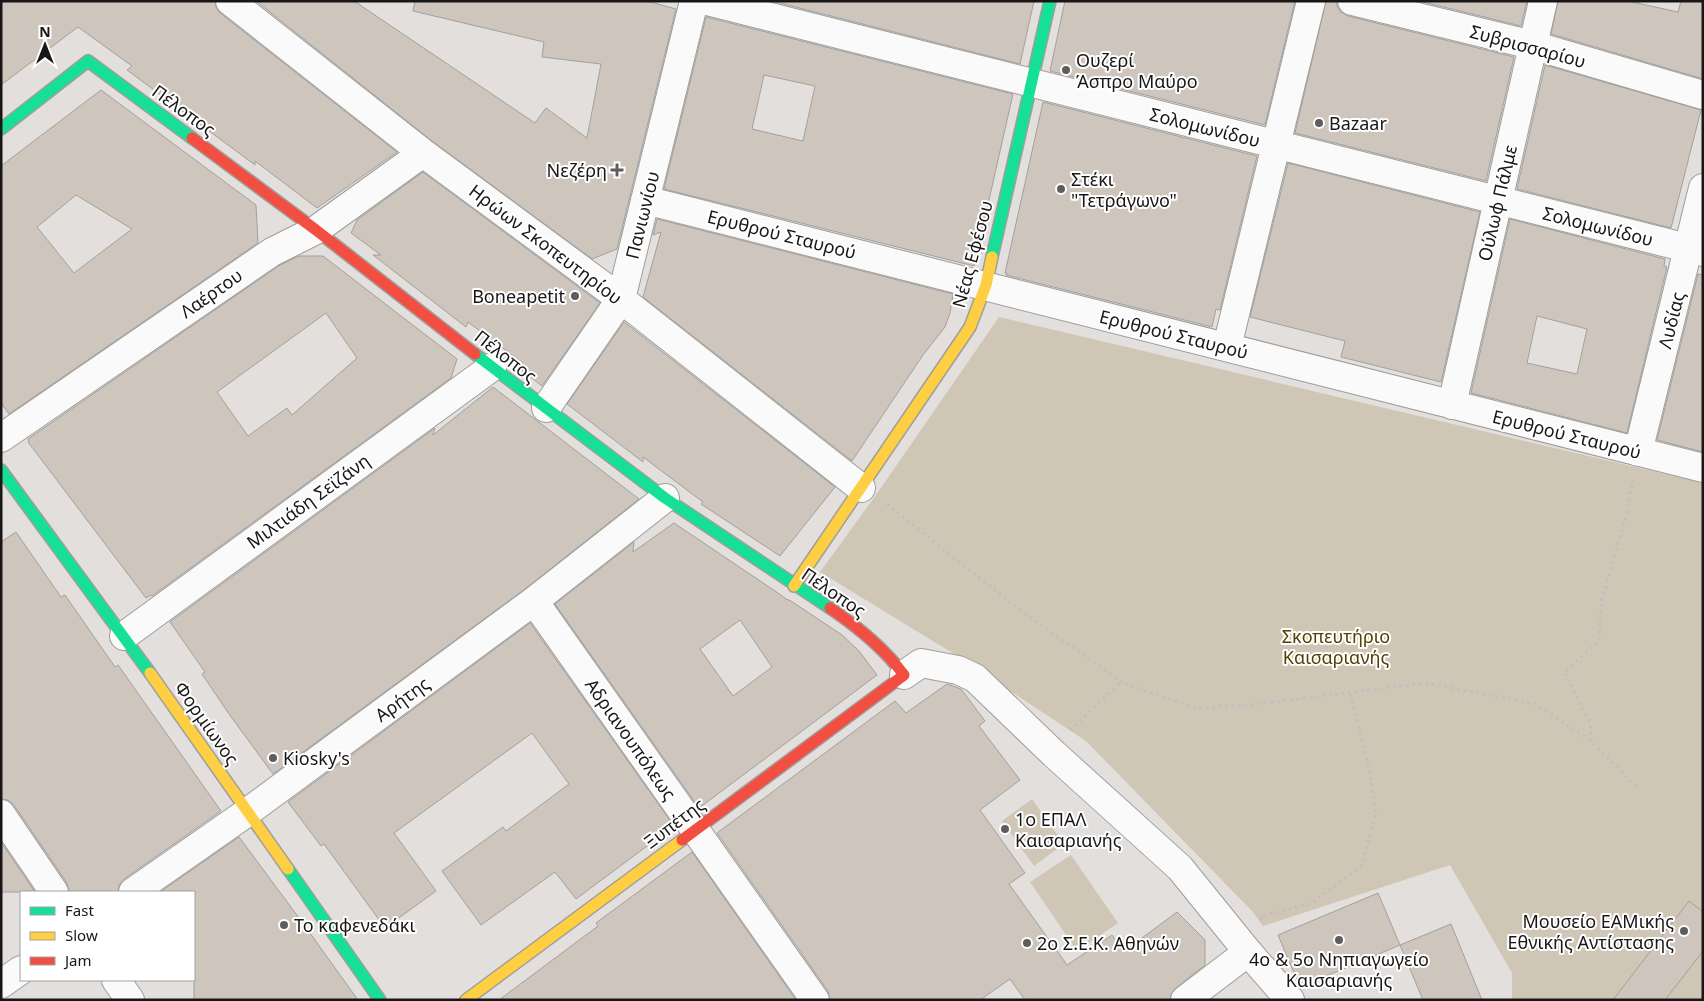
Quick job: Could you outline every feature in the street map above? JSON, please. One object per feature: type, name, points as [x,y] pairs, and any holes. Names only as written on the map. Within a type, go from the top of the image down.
[{"type":"street","name":"Ηρώων Σκοπευτηρίου","points":[[230,1],[423,152],[621,299],[861,488]]},
{"type":"street","name":"Πανιωνίου","points":[[546,408],[621,299],[694,1]]},
{"type":"street","name":"Σολομωνίδου","points":[[707,1],[1696,250]]},
{"type":"street","name":"Νέας Εφέσου","points":[[794,586],[970,327],[986,285],[1050,1]]},
{"type":"street","points":[[1227,347],[1311,1]]},
{"type":"street","name":"Συβρισσαρίου","points":[[1352,1],[1532,46],[1703,94]]},
{"type":"street","name":"Ούλωφ Πάλμε","points":[[1452,405],[1543,1]]},
{"type":"street","name":"Πέλοπος","points":[[4,120],[88,61],[316,230],[664,498],[852,623],[891,658],[904,676]]},
{"type":"street","name":"Λαέρτου","points":[[1,438],[272,252],[316,230],[423,152]]},
{"type":"street","name":"Λυδίας","points":[[1638,452],[1696,250],[1703,188]]},
{"type":"street","name":"Ερυθρού Σταυρού","points":[[645,200],[1703,468]]},
{"type":"street","name":"Μιλτιάδη Σεϊζάνη","points":[[124,636],[492,367]]},
{"type":"street","name":"Φορμίωνος","points":[[1,470],[124,636],[380,1000]]},
{"type":"street","name":"Αρήτης","points":[[134,891],[249,812],[534,602],[664,498]]},
{"type":"street","name":"Αδριανουπόλεως","points":[[534,602],[814,1000]]},
{"type":"street","points":[[904,676],[921,663],[958,670],[975,678],[1059,745],[1099,795],[1180,868],[1248,952],[1290,1000]]},
{"type":"street","name":"Ξυπέτης","points":[[466,1000],[694,829],[904,676]]},
{"type":"street","points":[[1,814],[53,891]]},
{"type":"street","points":[[1185,1000],[1248,952]]},
{"type":"street","points":[[1,984],[20,971]]},
{"type":"street","points":[[117,981],[130,1000]]},
{"type":"path","points":[[1591,741],[1590,722],[1564,672],[1599,641],[1601,602],[1626,516],[1638,452]]},
{"type":"path","points":[[861,488],[876,495],[930,541],[1016,607],[1120,682],[1195,708],[1258,704],[1426,683],[1536,704],[1591,741],[1638,788]]},
{"type":"path","points":[[1059,745],[1075,724],[1120,682]]},
{"type":"path","points":[[1263,926],[1261,916],[1310,904],[1361,867],[1376,814],[1370,774],[1350,692]]},
{"type":"green space","name":"Σκοπευτήριο Καισαριανής","points":[[999,317],[1703,483],[1703,1000],[1512,1000],[1512,973],[1450,865],[1263,926],[1252,911],[1086,741],[959,657],[820,572],[876,495]]},
{"type":"green space","points":[[1032,799],[1064,844],[1034,866],[1002,821]]},
{"type":"green space","points":[[1071,855],[1118,923],[1077,951],[1030,882]]},
{"type":"building","points":[[1,1],[215,1],[220,13],[397,152],[317,208],[255,161],[255,165],[127,70],[132,66],[78,27],[1,85]]},
{"type":"building","points":[[256,1],[354,1],[535,123],[546,108],[587,138],[601,64],[542,57],[544,42],[413,11],[415,1],[647,1],[676,9],[617,249],[592,259],[432,141]]},
{"type":"building","points":[[772,1],[1034,1],[1020,64]]},
{"type":"building","points":[[1065,1],[1295,1],[1265,125],[1050,71]]},
{"type":"building","points":[[1326,1],[1337,1],[1337,6],[1341,12],[1348,16],[1514,57],[1486,181],[1295,133]]},
{"type":"building","points":[[1419,1],[1527,1],[1521,26]]},
{"type":"building","points":[[1558,1],[1628,1],[1678,12],[1681,1],[1703,1],[1703,79],[1551,34]]},
{"type":"building","points":[[706,17],[1013,94],[974,266],[664,189]],"holes":[[[764,75],[815,86],[803,141],[752,129]]]},
{"type":"building","points":[[1545,65],[1701,110],[1671,228],[1517,189]]},
{"type":"building","points":[[101,90],[256,205],[258,243],[9,414],[1,403],[1,166]],"holes":[[[76,195],[132,229],[74,273],[37,227]]]},
{"type":"building","points":[[1043,102],[1257,156],[1220,310],[1216,309],[1212,327],[1006,275]]},
{"type":"building","points":[[1288,163],[1480,212],[1441,382],[1341,357],[1345,341],[1250,317]]},
{"type":"building","points":[[423,172],[600,303],[542,386],[518,367],[523,363],[468,322],[466,327],[373,255],[381,255],[351,233],[357,220]]},
{"type":"building","points":[[657,219],[953,294],[950,313],[945,327],[923,355],[852,461],[643,297],[661,232],[653,235]]},
{"type":"building","points":[[1510,219],[1665,259],[1664,266],[1667,267],[1627,433],[1471,393]],"holes":[[[1537,316],[1587,329],[1577,374],[1527,363]]]},
{"type":"building","points":[[299,256],[323,256],[457,359],[451,378],[152,596],[146,598],[28,442],[28,439],[280,265]],"holes":[[[326,313],[357,358],[292,415],[287,408],[248,436],[217,392]]]},
{"type":"building","points":[[1698,274],[1703,275],[1703,452],[1657,440]]},
{"type":"building","points":[[624,322],[835,487],[780,556],[701,504],[703,502],[643,457],[643,462],[567,404]]},
{"type":"building","points":[[493,387],[639,499],[525,589],[273,774],[229,714],[202,674],[205,672],[170,622],[435,428],[433,435]]},
{"type":"building","points":[[674,523],[842,635],[859,651],[877,675],[699,808],[555,604],[634,542],[633,552]],"holes":[[[740,620],[772,667],[733,696],[700,649]]]},
{"type":"building","points":[[16,532],[61,597],[65,595],[115,667],[118,665],[221,811],[124,879],[119,885],[118,891],[69,891],[67,883],[14,805],[8,800],[1,799],[1,542]]},
{"type":"building","points":[[530,623],[674,826],[576,899],[555,872],[481,925],[442,871],[503,827],[506,831],[569,784],[532,733],[394,833],[436,891],[385,928],[324,844],[321,846],[288,802]]},
{"type":"building","points":[[947,684],[961,689],[985,721],[979,726],[1020,780],[980,810],[1025,873],[1009,884],[1067,965],[1112,935],[1123,952],[1177,912],[1205,940],[1205,965],[1176,988],[1171,994],[1170,1000],[1025,1000],[1010,979],[980,1000],[830,1000],[828,991],[717,833],[895,701],[906,713]]},
{"type":"building","points":[[239,837],[358,1000],[194,1000],[195,891],[161,891]]},
{"type":"building","points":[[1,842],[34,891],[1,892]]},
{"type":"building","points":[[692,852],[796,1000],[499,1000],[598,926],[596,923]]},
{"type":"building","name":"4o & 5ο Νηπιαγωγείο Καισαριανής","points":[[1378,893],[1400,945],[1300,987],[1278,935]]},
{"type":"building","name":"Μουσείο ΕΑΜικής Εθνικής Αντίστασης","points":[[1689,901],[1703,912],[1703,951],[1665,1000],[1613,1000]]},
{"type":"building","name":"4o & 5ο Νηπιαγωγείο Καισαριανής","points":[[1451,924],[1482,1000],[1423,1000],[1400,945]]},
{"type":"traffic: fast","points":[[992,257],[1050,1]]},
{"type":"traffic: fast","points":[[1,129],[88,61],[192,138]]},
{"type":"traffic: fast","points":[[475,354],[665,498],[830,608]]},
{"type":"traffic: fast","points":[[1,470],[150,673]]},
{"type":"traffic: fast","points":[[288,869],[380,1000]]},
{"type":"traffic: slow","points":[[794,586],[970,327],[986,285],[992,257]]},
{"type":"traffic: slow","points":[[150,673],[288,869]]},
{"type":"traffic: slow","points":[[466,1000],[682,840]]},
{"type":"traffic: jam","points":[[192,138],[316,230],[475,354]]},
{"type":"traffic: jam","points":[[682,840],[904,675],[870,638],[830,608]]},
{"type":"place","name":"Ουζερί Άσπρο Μαύρο","points":[[1066,70]]},
{"type":"place","name":"Bazaar","points":[[1319,123]]},
{"type":"place","name":"Νεζέρη","points":[[617,170]]},
{"type":"place","name":"Στέκι \"Τετράγωνο\"","points":[[1061,189]]},
{"type":"place","name":"Boneapetit","points":[[575,296]]},
{"type":"place","name":"Kiosky's","points":[[273,758]]},
{"type":"place","name":"1ο ΕΠΑΛ Καισαριανής","points":[[1005,829]]},
{"type":"place","name":"Το καφενεδάκι","points":[[284,925]]},
{"type":"place","name":"Μουσείο ΕΑΜικής Εθνικής Αντίστασης","points":[[1684,931]]},
{"type":"place","name":"4o & 5ο Νηπιαγωγείο Καισαριανής","points":[[1339,940]]},
{"type":"place","name":"2ο Σ.Ε.Κ. Αθηνών","points":[[1027,943]]}]
